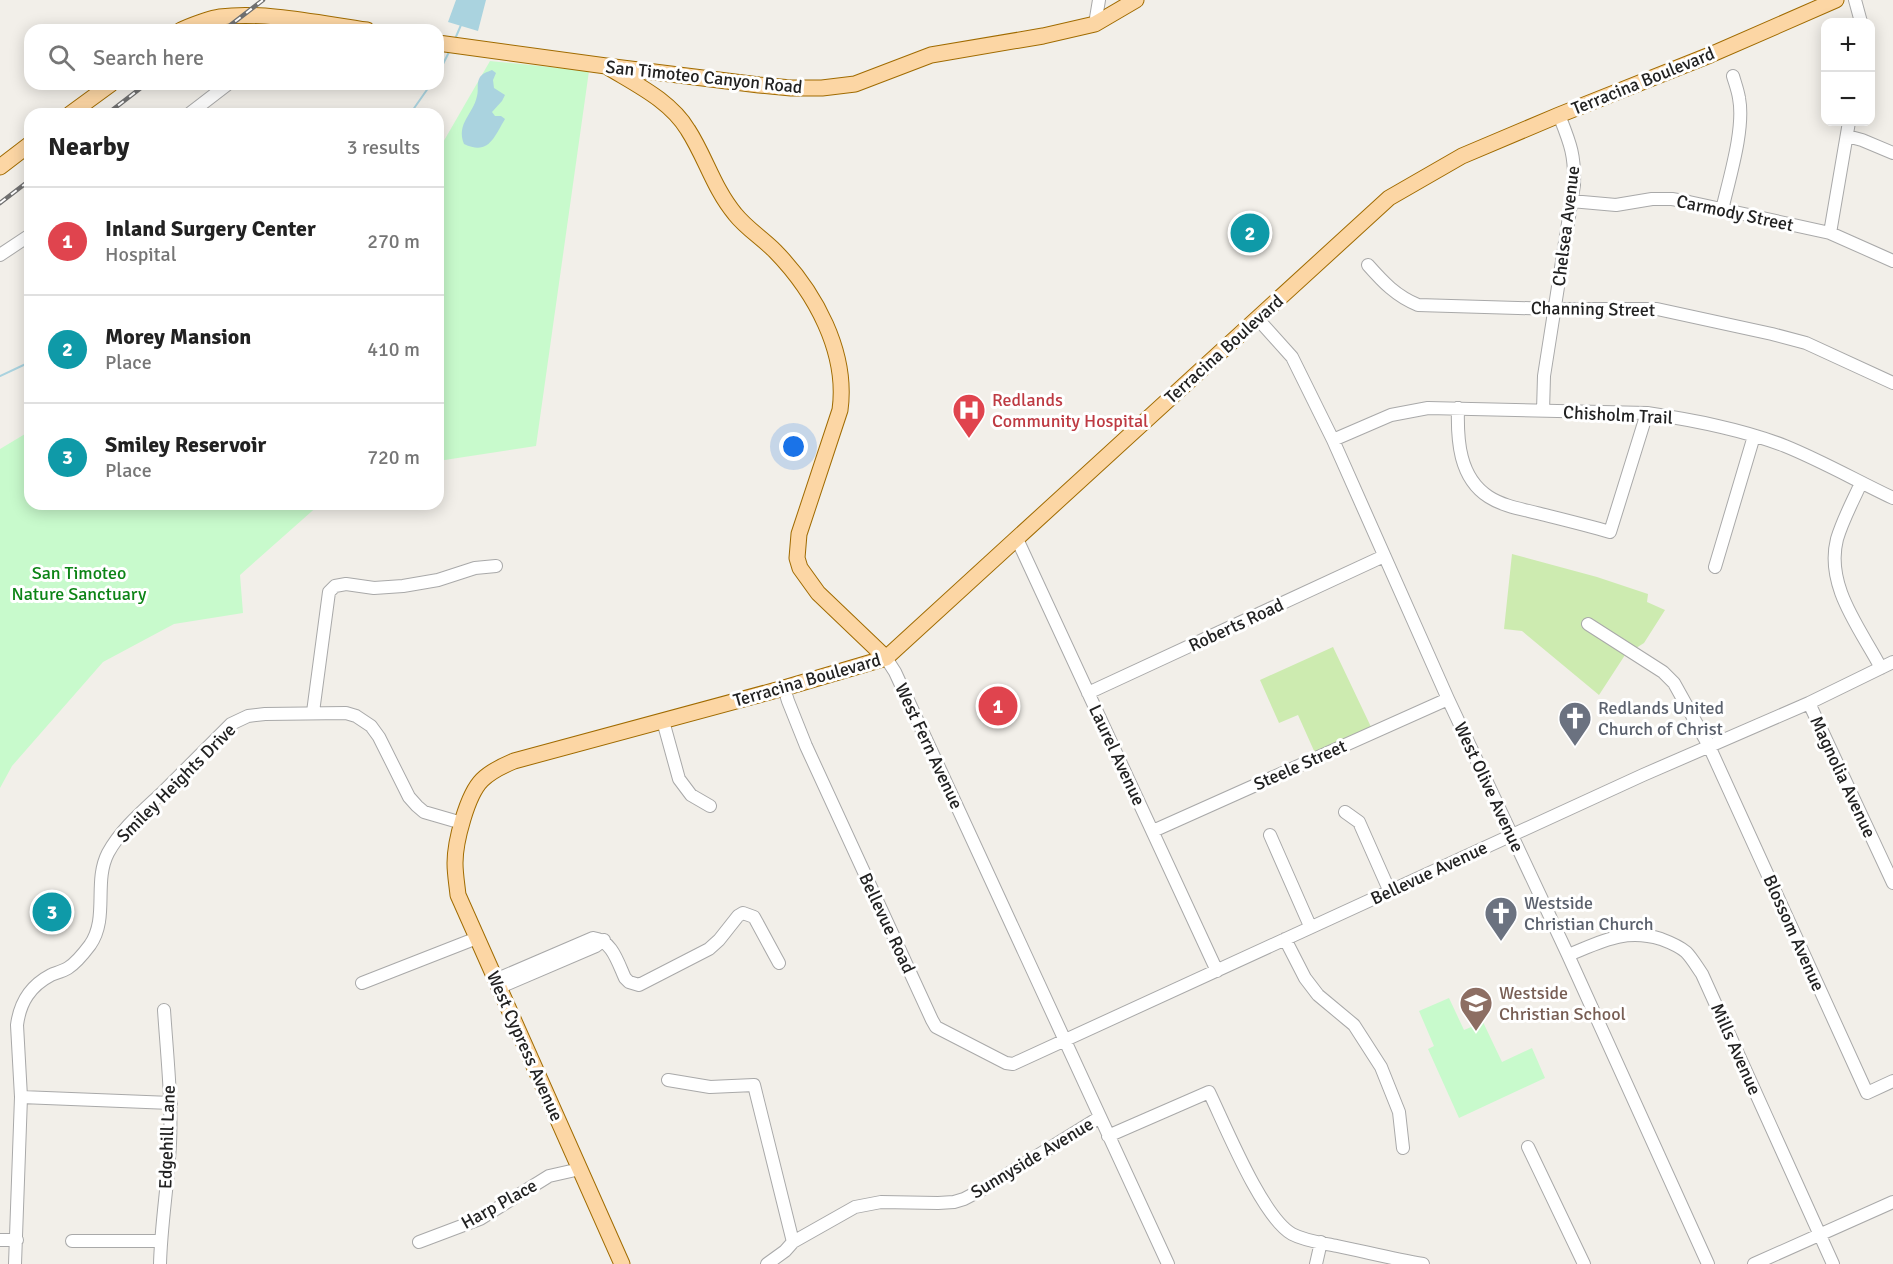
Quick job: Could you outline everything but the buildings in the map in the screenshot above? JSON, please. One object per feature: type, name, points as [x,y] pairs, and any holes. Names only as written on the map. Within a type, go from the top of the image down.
[{"type":"main road","name":"San Timoteo Canyon Road","points":[[444,44],[791,88],[822,88],[855,84],[931,55],[1043,36],[1095,24],[1136,0]]},
{"type":"main road","name":"Terracina Boulevard","points":[[462,823],[471,797],[480,782],[502,766],[886,658],[1389,198],[1462,156],[1710,55],[1836,0]]},
{"type":"main road","points":[[199,24],[220,17],[252,16],[285,24]]},
{"type":"main road","points":[[235,24],[262,22],[280,24]]},
{"type":"main road","name":"West Fern Avenue","points":[[606,66],[656,96],[688,129],[735,214],[794,271],[822,318],[839,362],[842,393],[840,410],[799,534],[797,558],[800,568],[818,593],[886,658]]},
{"type":"main road","points":[[78,108],[102,90]]},
{"type":"main road","points":[[0,167],[24,149]]},
{"type":"main road","name":"West Cypress Avenue","points":[[462,823],[455,862],[458,895],[622,1264]]},
{"type":"street","points":[[1095,24],[1099,0]]},
{"type":"street","points":[[1855,0],[1860,18]]},
{"type":"street","points":[[1722,210],[1738,134],[1740,113],[1740,98],[1733,75]]},
{"type":"street","points":[[197,108],[220,90]]},
{"type":"street","name":"Chelsea Avenue","points":[[1543,411],[1544,376],[1574,185],[1574,158],[1559,115]]},
{"type":"street","points":[[1830,233],[1848,126]]},
{"type":"street","points":[[1847,136],[1893,153]]},
{"type":"street","name":"Carmody Street","points":[[1571,201],[1616,205],[1652,199],[1672,199],[1830,233],[1893,261]]},
{"type":"street","points":[[0,255],[24,239]]},
{"type":"street","name":"Channing Street","points":[[1368,264],[1389,288],[1402,298],[1418,305],[1657,309],[1806,343],[1893,383]]},
{"type":"street","name":"West Olive Avenue","points":[[1257,318],[1292,357],[1333,440],[1448,699],[1568,955],[1708,1264]]},
{"type":"street","name":"Chisholm Trail","points":[[1333,440],[1391,415],[1428,408],[1647,413],[1682,418],[1754,436],[1785,447],[1893,498]]},
{"type":"street","points":[[1458,408],[1457,433],[1467,474],[1489,497],[1505,505],[1610,532],[1647,413]]},
{"type":"street","points":[[1715,567],[1754,436]]},
{"type":"street","points":[[1861,483],[1838,538],[1834,557],[1835,577],[1840,594],[1881,668]]},
{"type":"street","name":"Laurel Avenue","points":[[1017,539],[1217,971]]},
{"type":"street","name":"Roberts Road","points":[[1088,693],[1384,556]]},
{"type":"street","points":[[313,712],[329,592],[335,586],[346,584],[374,588],[404,586],[438,580],[475,568],[496,566]]},
{"type":"street","points":[[1588,624],[1670,678],[1709,746]]},
{"type":"street","name":"West Fern Avenue","points":[[886,658],[895,672],[1168,1264]]},
{"type":"street","name":"Bellevue Avenue","points":[[1063,1040],[1217,971],[1310,926],[1809,703],[1893,662]]},
{"type":"street","name":"Bellevue Road","points":[[784,688],[806,746],[936,1027],[1006,1063],[1013,1064],[1063,1040]]},
{"type":"street","name":"Steele Street","points":[[1153,831],[1448,699]]},
{"type":"street","name":"Magnolia Avenue","points":[[1809,703],[1893,883]]},
{"type":"street","name":"Smiley Heights Drive","points":[[15,1264],[21,1097],[17,1025],[22,1002],[36,984],[68,968],[79,959],[94,940],[99,913],[101,870],[108,853],[120,836],[231,724],[248,716],[346,712],[356,716],[371,726],[379,737],[409,797],[417,806],[424,812],[462,823]]},
{"type":"street","points":[[663,721],[679,779],[691,795],[710,806]]},
{"type":"street","name":"Blossom Avenue","points":[[1709,746],[1867,1094],[1893,1082]]},
{"type":"street","points":[[1345,812],[1359,822],[1390,892]]},
{"type":"street","points":[[1270,835],[1310,926]]},
{"type":"street","points":[[497,984],[554,960],[596,946],[604,940],[609,944],[629,982],[639,985],[709,949],[743,913],[754,917],[779,963]]},
{"type":"street","name":"Mills Avenue","points":[[1568,955],[1609,938],[1633,934],[1666,941],[1686,952],[1702,974],[1833,1264]]},
{"type":"street","points":[[362,983],[477,938]]},
{"type":"street","points":[[1286,939],[1305,978],[1318,995],[1354,1025],[1381,1067],[1399,1112],[1403,1148]]},
{"type":"street","name":"Edgehill Lane","points":[[160,1264],[170,1147],[171,1103],[164,1010]]},
{"type":"street","points":[[668,1080],[710,1087],[754,1085],[793,1242]]},
{"type":"street","points":[[1108,1136],[1209,1092],[1251,1177],[1276,1220],[1294,1235],[1418,1264]]},
{"type":"street","points":[[21,1097],[171,1103]]},
{"type":"street","name":"Sunnyside Avenue","points":[[767,1264],[793,1242],[855,1207],[867,1203],[938,1203],[964,1199],[1100,1117]]},
{"type":"street","points":[[1528,1148],[1584,1264]]},
{"type":"street","name":"Harp Place","points":[[419,1242],[480,1219],[549,1176],[580,1169]]},
{"type":"street","points":[[1754,1264],[1893,1202]]},
{"type":"street","points":[[0,1240],[17,1240]]},
{"type":"street","points":[[72,1241],[161,1241]]},
{"type":"street","points":[[1316,1264],[1321,1242]]},
{"type":"green space","points":[[490,61],[589,71],[536,446],[444,460],[444,141]]},
{"type":"green space","name":"San Timoteo Nature Sanctuary","points":[[24,435],[24,510],[313,510],[240,575],[243,613],[174,624],[103,662],[12,766],[0,788],[0,449]]},
{"type":"green space","points":[[1512,554],[1597,577],[1648,594],[1647,602],[1665,610],[1644,643],[1625,655],[1599,695],[1522,631],[1504,629]]},
{"type":"green space","points":[[1333,647],[1372,729],[1315,753],[1298,715],[1279,723],[1260,680]]},
{"type":"green space","name":"Westside Christian School","points":[[1449,998],[1464,1030],[1483,1022],[1502,1062],[1532,1048],[1545,1078],[1459,1118],[1428,1049],[1434,1046],[1419,1011]]},
{"type":"water","points":[[456,0],[486,0],[478,31],[448,22]]},
{"type":"water","points":[[492,70],[496,73],[493,80],[494,88],[505,95],[492,112],[495,116],[505,119],[490,143],[479,148],[472,147],[464,144],[462,130],[475,103],[480,77]]},
{"type":"waterway","points":[[455,39],[461,25]]},
{"type":"waterway","points":[[444,62],[450,50]]},
{"type":"waterway","points":[[414,108],[427,90]]},
{"type":"waterway","points":[[0,376],[24,365]]},
{"type":"railway","points":[[232,24],[263,0]]},
{"type":"railway","points":[[115,108],[138,90]]},
{"type":"railway","points":[[0,203],[24,185]]},
{"type":"place","name":"Morey Mansion","points":[[1250,233]]},
{"type":"place","name":"Redlands Community Hospital","points":[[969,439]]},
{"type":"place","name":"Inland Surgery Center","points":[[998,706]]},
{"type":"place","name":"Redlands United Church of Christ","points":[[1575,747]]},
{"type":"place","name":"Smiley Reservoir","points":[[52,912]]},
{"type":"place","name":"Westside Christian Church","points":[[1501,942]]},
{"type":"place","name":"Westside Christian School","points":[[1476,1032]]}]
